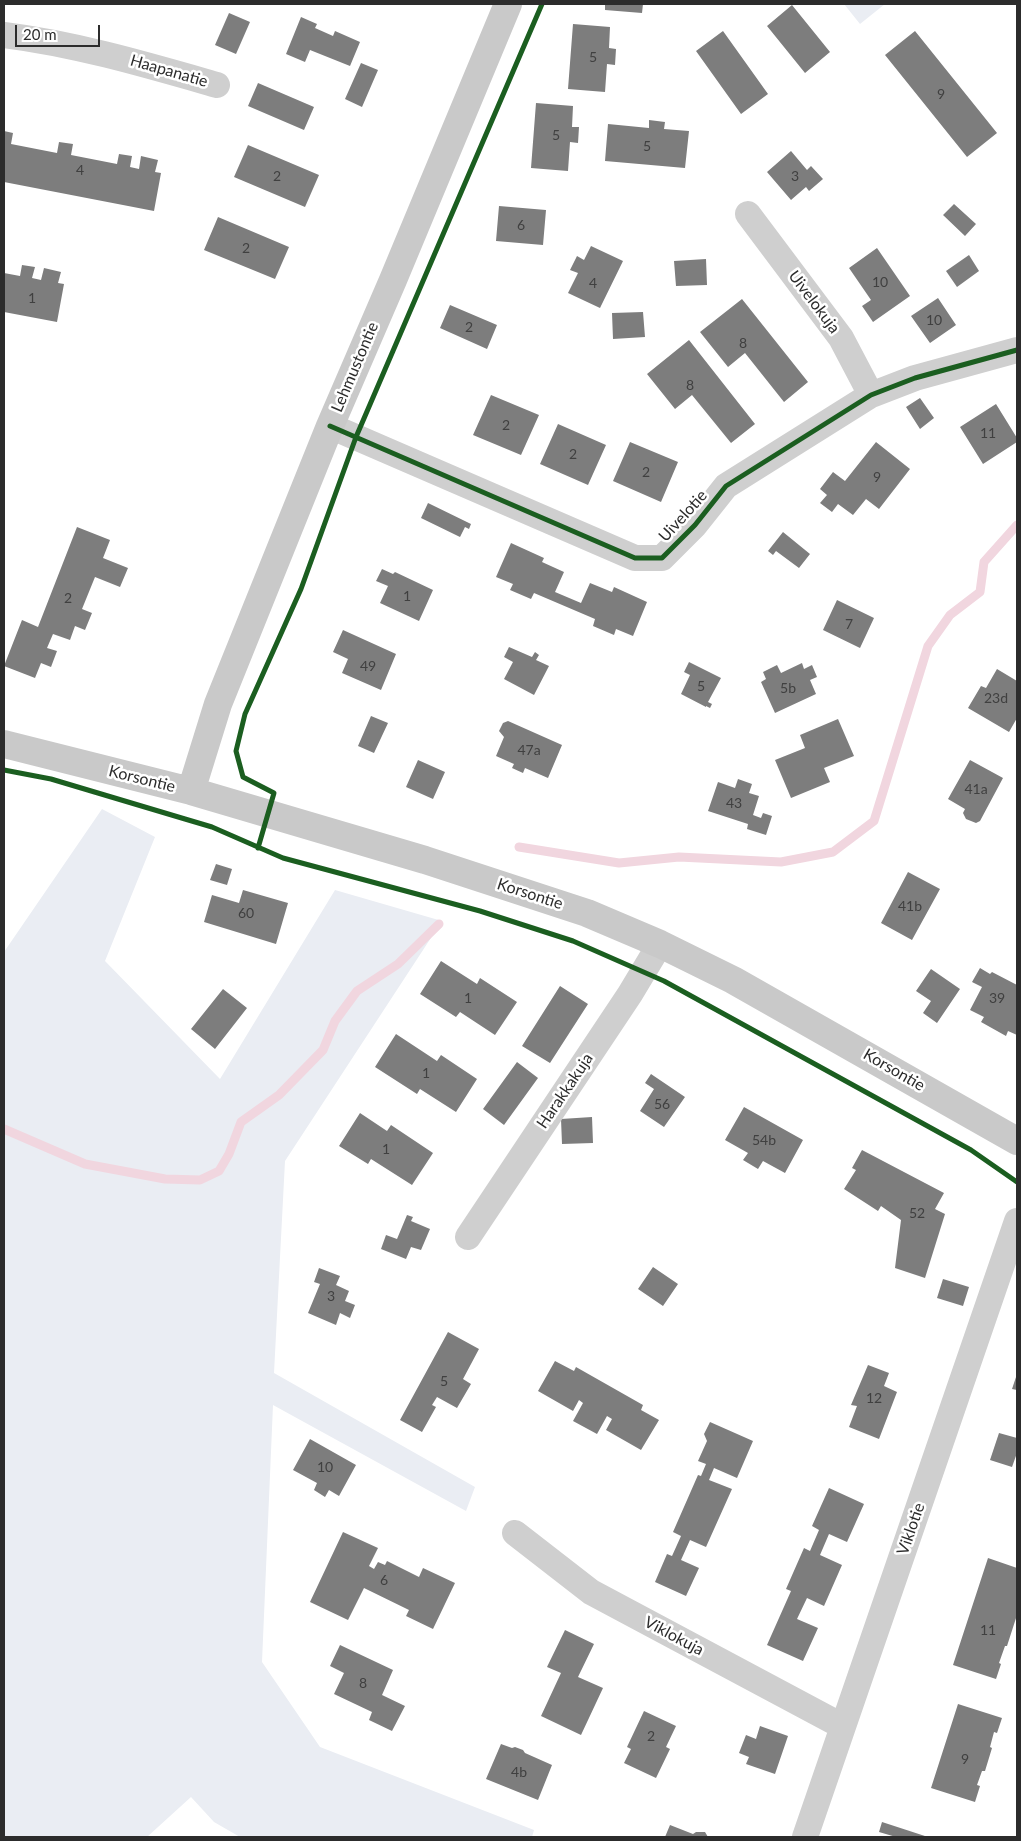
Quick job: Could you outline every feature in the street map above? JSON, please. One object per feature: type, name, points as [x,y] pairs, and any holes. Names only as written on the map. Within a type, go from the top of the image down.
[{"type":"main road","name":"Lehmustontie","points":[[191,791],[218,704],[330,426],[508,4]]},
{"type":"main road","name":"Korsontie","points":[[4,744],[191,791],[425,860],[587,913],[660,944],[773,1002],[1017,1141]]},
{"type":"street","name":"Haapanatie","points":[[4,35],[120,57],[217,85]]},
{"type":"street","name":"Uivelokuja","points":[[748,214],[841,338],[871,394]]},
{"type":"street","name":"Uivelotie","points":[[330,426],[635,558],[662,558],[695,525],[726,486],[871,394],[915,378],[1017,350]]},
{"type":"street","name":"Harakkakuja","points":[[468,1238],[660,944]]},
{"type":"street","name":"Viklotie","points":[[805,1837],[1017,1221]]},
{"type":"street","name":"Viklokuja","points":[[515,1533],[591,1592],[842,1726]]},
{"type":"shaded area","points":[[844,4],[885,4],[860,24]]},
{"type":"shaded area","points":[[102,809],[155,837],[105,961],[220,1079],[335,890],[442,921],[285,1161],[274,1373],[475,1487],[466,1511],[273,1405],[262,1662],[320,1747],[534,1830],[532,1837],[240,1837],[214,1822],[191,1797],[147,1837],[4,1837],[4,952]]},
{"type":"building","points":[[605,4],[643,4],[642,13],[605,10]]},
{"type":"building","points":[[792,5],[830,52],[805,73],[767,26]]},
{"type":"building","points":[[229,13],[250,22],[236,54],[215,45]]},
{"type":"building","points":[[301,17],[317,24],[315,28],[333,36],[335,31],[360,42],[350,66],[310,50],[305,62],[286,54]]},
{"type":"building","points":[[573,24],[610,27],[609,48],[616,49],[615,65],[607,64],[605,92],[568,89]]},
{"type":"building","points":[[723,31],[768,94],[741,114],[696,51]]},
{"type":"building","points":[[915,31],[997,133],[967,157],[885,55]]},
{"type":"building","points":[[361,63],[378,70],[362,107],[345,99]]},
{"type":"building","points":[[258,83],[314,107],[304,130],[248,106]]},
{"type":"building","points":[[536,103],[573,106],[572,127],[579,127],[578,143],[570,142],[568,171],[531,168]]},
{"type":"building","points":[[649,120],[665,122],[664,129],[689,131],[685,168],[605,161],[608,124],[649,128]]},
{"type":"building","points":[[4,131],[13,133],[11,144],[57,153],[59,142],[73,144],[71,155],[117,164],[119,154],[132,156],[130,167],[139,169],[141,156],[158,160],[155,172],[161,173],[154,211],[4,182]]},
{"type":"building","points":[[248,145],[319,175],[305,207],[234,177]]},
{"type":"building","points":[[791,151],[807,170],[811,166],[823,179],[809,191],[806,187],[791,200],[767,172]]},
{"type":"building","points":[[954,204],[976,224],[965,236],[943,215]]},
{"type":"building","points":[[499,206],[546,210],[543,245],[496,241]]},
{"type":"building","points":[[218,217],[289,247],[275,279],[204,250]]},
{"type":"building","points":[[591,246],[623,261],[600,308],[568,293],[578,273],[570,270],[577,256],[584,260]]},
{"type":"building","points":[[877,248],[910,296],[873,322],[862,306],[871,300],[849,268]]},
{"type":"building","points":[[969,255],[979,271],[957,287],[946,271]]},
{"type":"building","points":[[706,259],[707,285],[676,286],[674,261]]},
{"type":"building","points":[[22,265],[35,267],[32,278],[41,280],[44,268],[61,272],[58,283],[64,284],[57,322],[4,312],[4,273],[20,276]]},
{"type":"building","points":[[938,298],[956,325],[930,343],[911,316]]},
{"type":"building","points":[[742,299],[808,382],[784,402],[745,353],[728,367],[700,332]]},
{"type":"building","points":[[450,305],[497,325],[487,349],[440,328]]},
{"type":"building","points":[[643,312],[645,337],[613,339],[612,313]]},
{"type":"building","points":[[689,340],[755,424],[731,443],[692,395],[675,409],[647,374]]},
{"type":"building","points":[[491,395],[539,415],[521,455],[473,435]]},
{"type":"building","points":[[920,398],[934,418],[920,429],[906,407]]},
{"type":"building","points":[[996,404],[1017,438],[1017,442],[983,464],[960,427]]},
{"type":"building","points":[[558,424],[606,445],[588,485],[540,464]]},
{"type":"building","points":[[630,442],[678,462],[661,502],[613,481]]},
{"type":"building","points":[[876,442],[910,469],[879,509],[866,499],[853,515],[838,504],[832,512],[820,503],[827,495],[820,489],[833,472],[845,481]]},
{"type":"building","points":[[428,503],[471,524],[469,529],[465,527],[460,537],[421,518]]},
{"type":"building","points":[[77,527],[110,540],[103,558],[128,568],[120,587],[95,577],[82,609],[92,613],[85,630],[75,626],[70,640],[53,634],[47,648],[57,651],[51,667],[41,663],[35,678],[4,666],[22,620],[38,627]]},
{"type":"building","points":[[783,532],[810,554],[799,568],[776,551],[773,555],[768,551]]},
{"type":"building","points":[[511,543],[544,558],[542,562],[564,572],[555,592],[581,603],[590,583],[612,592],[614,587],[647,602],[633,636],[616,629],[614,635],[593,626],[595,619],[534,593],[531,599],[510,590],[513,584],[496,577]]},
{"type":"building","points":[[382,569],[393,574],[395,572],[433,590],[419,621],[380,603],[388,586],[376,581]]},
{"type":"building","points":[[837,600],[874,618],[860,648],[823,630]]},
{"type":"building","points":[[343,630],[396,654],[381,690],[342,673],[348,659],[333,652]]},
{"type":"building","points":[[509,647],[532,657],[535,652],[539,655],[536,660],[549,666],[534,695],[504,679],[513,662],[504,657]]},
{"type":"building","points":[[689,662],[721,678],[708,702],[712,704],[710,708],[681,694],[690,675],[684,672]]},
{"type":"building","points":[[802,663],[804,669],[812,665],[817,677],[810,680],[816,694],[775,713],[761,682],[766,679],[763,672],[777,665],[781,673]]},
{"type":"building","points":[[997,669],[1017,681],[1017,718],[1009,732],[968,708],[981,686],[986,688]]},
{"type":"building","points":[[371,716],[388,723],[374,753],[358,746]]},
{"type":"building","points":[[838,719],[854,756],[824,768],[830,782],[791,798],[775,760],[805,748],[800,735]]},
{"type":"building","points":[[508,721],[562,745],[548,778],[525,768],[523,773],[512,768],[514,764],[496,756],[504,737],[499,731],[503,723]]},
{"type":"building","points":[[418,760],[445,772],[433,799],[406,787]]},
{"type":"building","points":[[970,760],[1003,778],[980,821],[976,823],[966,819],[963,813],[965,809],[948,799]]},
{"type":"building","points":[[738,779],[752,784],[749,793],[759,796],[753,815],[761,818],[763,813],[772,816],[766,835],[747,829],[748,824],[708,811],[718,782],[735,788]]},
{"type":"building","points":[[216,864],[232,869],[227,885],[210,880]]},
{"type":"building","points":[[908,872],[940,889],[912,940],[881,923]]},
{"type":"building","points":[[243,890],[288,903],[276,944],[204,922],[212,895],[239,903]]},
{"type":"building","points":[[441,961],[477,984],[480,978],[517,1002],[495,1035],[460,1012],[456,1017],[420,994]]},
{"type":"building","points":[[980,968],[1017,985],[1017,1035],[1008,1031],[1006,1036],[981,1022],[984,1017],[970,1010],[982,987],[972,982]]},
{"type":"building","points":[[931,969],[960,989],[937,1023],[923,1013],[931,1001],[916,991]]},
{"type":"building","points":[[560,986],[588,1004],[550,1063],[522,1046]]},
{"type":"building","points":[[223,989],[247,1008],[215,1049],[191,1029]]},
{"type":"building","points":[[396,1034],[437,1061],[441,1055],[477,1079],[456,1112],[420,1089],[417,1094],[375,1067]]},
{"type":"building","points":[[517,1062],[538,1078],[504,1125],[483,1109]]},
{"type":"building","points":[[651,1074],[685,1097],[664,1127],[640,1111],[654,1089],[645,1083]]},
{"type":"building","points":[[744,1107],[803,1140],[785,1173],[763,1161],[758,1169],[743,1160],[748,1153],[725,1140]]},
{"type":"building","points":[[360,1113],[387,1131],[391,1125],[433,1153],[412,1185],[371,1159],[368,1164],[339,1146]]},
{"type":"building","points":[[592,1117],[593,1143],[562,1144],[561,1119]]},
{"type":"building","points":[[862,1150],[944,1193],[935,1209],[945,1214],[925,1278],[895,1268],[901,1220],[881,1206],[878,1211],[844,1189],[856,1170],[852,1168]]},
{"type":"building","points":[[407,1215],[413,1217],[411,1221],[430,1229],[421,1250],[411,1247],[406,1259],[381,1249],[386,1235],[397,1239]]},
{"type":"building","points":[[653,1267],[678,1284],[663,1306],[638,1289]]},
{"type":"building","points":[[319,1268],[340,1276],[336,1285],[349,1291],[345,1301],[355,1305],[350,1318],[340,1313],[336,1325],[308,1313],[320,1284],[314,1282]]},
{"type":"building","points":[[943,1279],[969,1287],[963,1306],[937,1298]]},
{"type":"building","points":[[448,1332],[479,1349],[463,1379],[471,1384],[457,1408],[437,1397],[432,1405],[436,1407],[422,1432],[400,1420]]},
{"type":"building","points":[[555,1361],[574,1371],[576,1367],[643,1405],[641,1410],[659,1420],[641,1450],[606,1430],[612,1419],[607,1416],[597,1434],[573,1421],[583,1403],[579,1400],[573,1411],[538,1391]]},
{"type":"building","points":[[868,1365],[889,1373],[884,1386],[897,1392],[879,1439],[849,1427],[857,1406],[851,1405]]},
{"type":"building","points":[[1017,1374],[1017,1390],[1012,1389]]},
{"type":"building","points":[[710,1422],[753,1441],[737,1478],[714,1468],[709,1480],[732,1489],[706,1547],[690,1540],[681,1560],[699,1568],[686,1596],[655,1582],[667,1554],[672,1556],[681,1536],[673,1532],[698,1475],[701,1476],[706,1464],[698,1461],[707,1441],[704,1434]]},
{"type":"building","points":[[999,1433],[1017,1438],[1017,1453],[1012,1467],[990,1460]]},
{"type":"building","points":[[310,1439],[356,1465],[339,1496],[329,1490],[325,1497],[314,1490],[317,1483],[293,1470]]},
{"type":"building","points":[[829,1488],[864,1504],[847,1542],[829,1534],[820,1555],[842,1565],[824,1606],[807,1598],[797,1619],[818,1628],[803,1661],[767,1645],[791,1591],[786,1589],[804,1548],[810,1551],[819,1530],[812,1526]]},
{"type":"building","points":[[343,1532],[378,1548],[369,1566],[374,1569],[378,1562],[385,1565],[387,1561],[419,1577],[423,1568],[455,1583],[433,1629],[406,1616],[409,1610],[364,1588],[348,1620],[310,1602]]},
{"type":"building","points":[[988,1558],[1017,1568],[1017,1615],[1007,1646],[1005,1646],[999,1663],[1001,1664],[996,1679],[953,1665]]},
{"type":"building","points":[[565,1630],[594,1644],[578,1677],[603,1688],[581,1735],[541,1716],[561,1673],[547,1667]]},
{"type":"building","points":[[340,1645],[393,1670],[382,1695],[405,1706],[392,1731],[369,1720],[372,1712],[334,1694],[344,1673],[330,1666]]},
{"type":"building","points":[[958,1704],[1002,1718],[997,1733],[994,1732],[990,1747],[992,1748],[985,1771],[982,1771],[977,1785],[980,1786],[975,1802],[931,1788]]},
{"type":"building","points":[[644,1711],[676,1726],[666,1747],[670,1749],[656,1778],[624,1763],[631,1749],[627,1747]]},
{"type":"building","points":[[760,1726],[788,1736],[775,1774],[746,1764],[749,1757],[739,1753],[746,1735],[756,1739]]},
{"type":"building","points":[[501,1744],[523,1750],[525,1753],[552,1765],[538,1800],[486,1779]]},
{"type":"building","points":[[882,1822],[928,1837],[896,1837],[879,1832]]},
{"type":"building","points":[[670,1825],[693,1834],[705,1832],[708,1837],[665,1837]]},
{"type":"waterway","points":[[519,847],[619,863],[679,857],[781,862],[833,852],[874,821],[928,646],[950,615],[980,592],[984,562],[1017,525]]},
{"type":"waterway","points":[[4,1129],[85,1164],[165,1179],[200,1180],[219,1171],[229,1154],[241,1122],[279,1095],[323,1050],[335,1021],[357,991],[398,964],[439,924]]},
{"type":"cycle path","points":[[258,848],[274,793],[243,777],[236,751],[245,714],[301,589],[356,437],[542,4]]},
{"type":"cycle path","points":[[330,426],[635,558],[662,558],[695,525],[726,486],[871,395],[915,378],[1017,350]]},
{"type":"cycle path","points":[[4,770],[51,779],[212,827],[283,858],[480,911],[573,941],[664,981],[971,1150],[1017,1182]]}]
